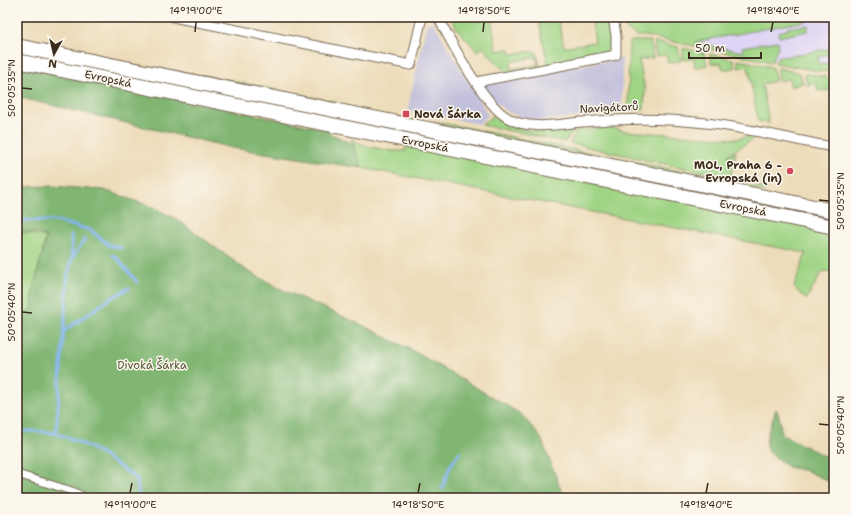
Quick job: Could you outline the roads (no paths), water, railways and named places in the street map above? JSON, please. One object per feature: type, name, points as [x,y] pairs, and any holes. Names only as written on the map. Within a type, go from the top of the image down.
[{"type":"main road","name":"Evropská","points":[[17,46],[834,211]]},
{"type":"main road","name":"Evropská","points":[[17,61],[834,226]]},
{"type":"street","points":[[173,17],[411,65],[422,17]]},
{"type":"street","name":"Navigátorů","points":[[438,17],[476,82],[496,110],[508,118],[522,124],[541,126],[625,118],[660,118],[707,123],[834,147]]},
{"type":"street","points":[[476,82],[616,56],[616,36],[613,17]]},
{"type":"street","points":[[17,474],[72,491],[86,498]]},
{"type":"waterway","points":[[17,220],[56,221],[90,230],[109,245],[121,248]]},
{"type":"waterway","points":[[56,434],[68,274],[72,258],[71,235]]},
{"type":"waterway","points":[[73,257],[85,239]]},
{"type":"waterway","points":[[112,255],[117,258],[137,282]]},
{"type":"waterway","points":[[64,331],[108,300],[129,288]]},
{"type":"waterway","points":[[17,430],[48,432],[84,444],[137,479],[139,498]]},
{"type":"waterway","points":[[442,489],[450,466],[460,452]]},
{"type":"place","name":"Nová Šárka","points":[[406,114]]},
{"type":"place","name":"MOL, Praha 6 - Evropská (in)","points":[[790,171]]},
{"type":"park label","name":"Divoká Šárka","points":[[152,365]]}]
